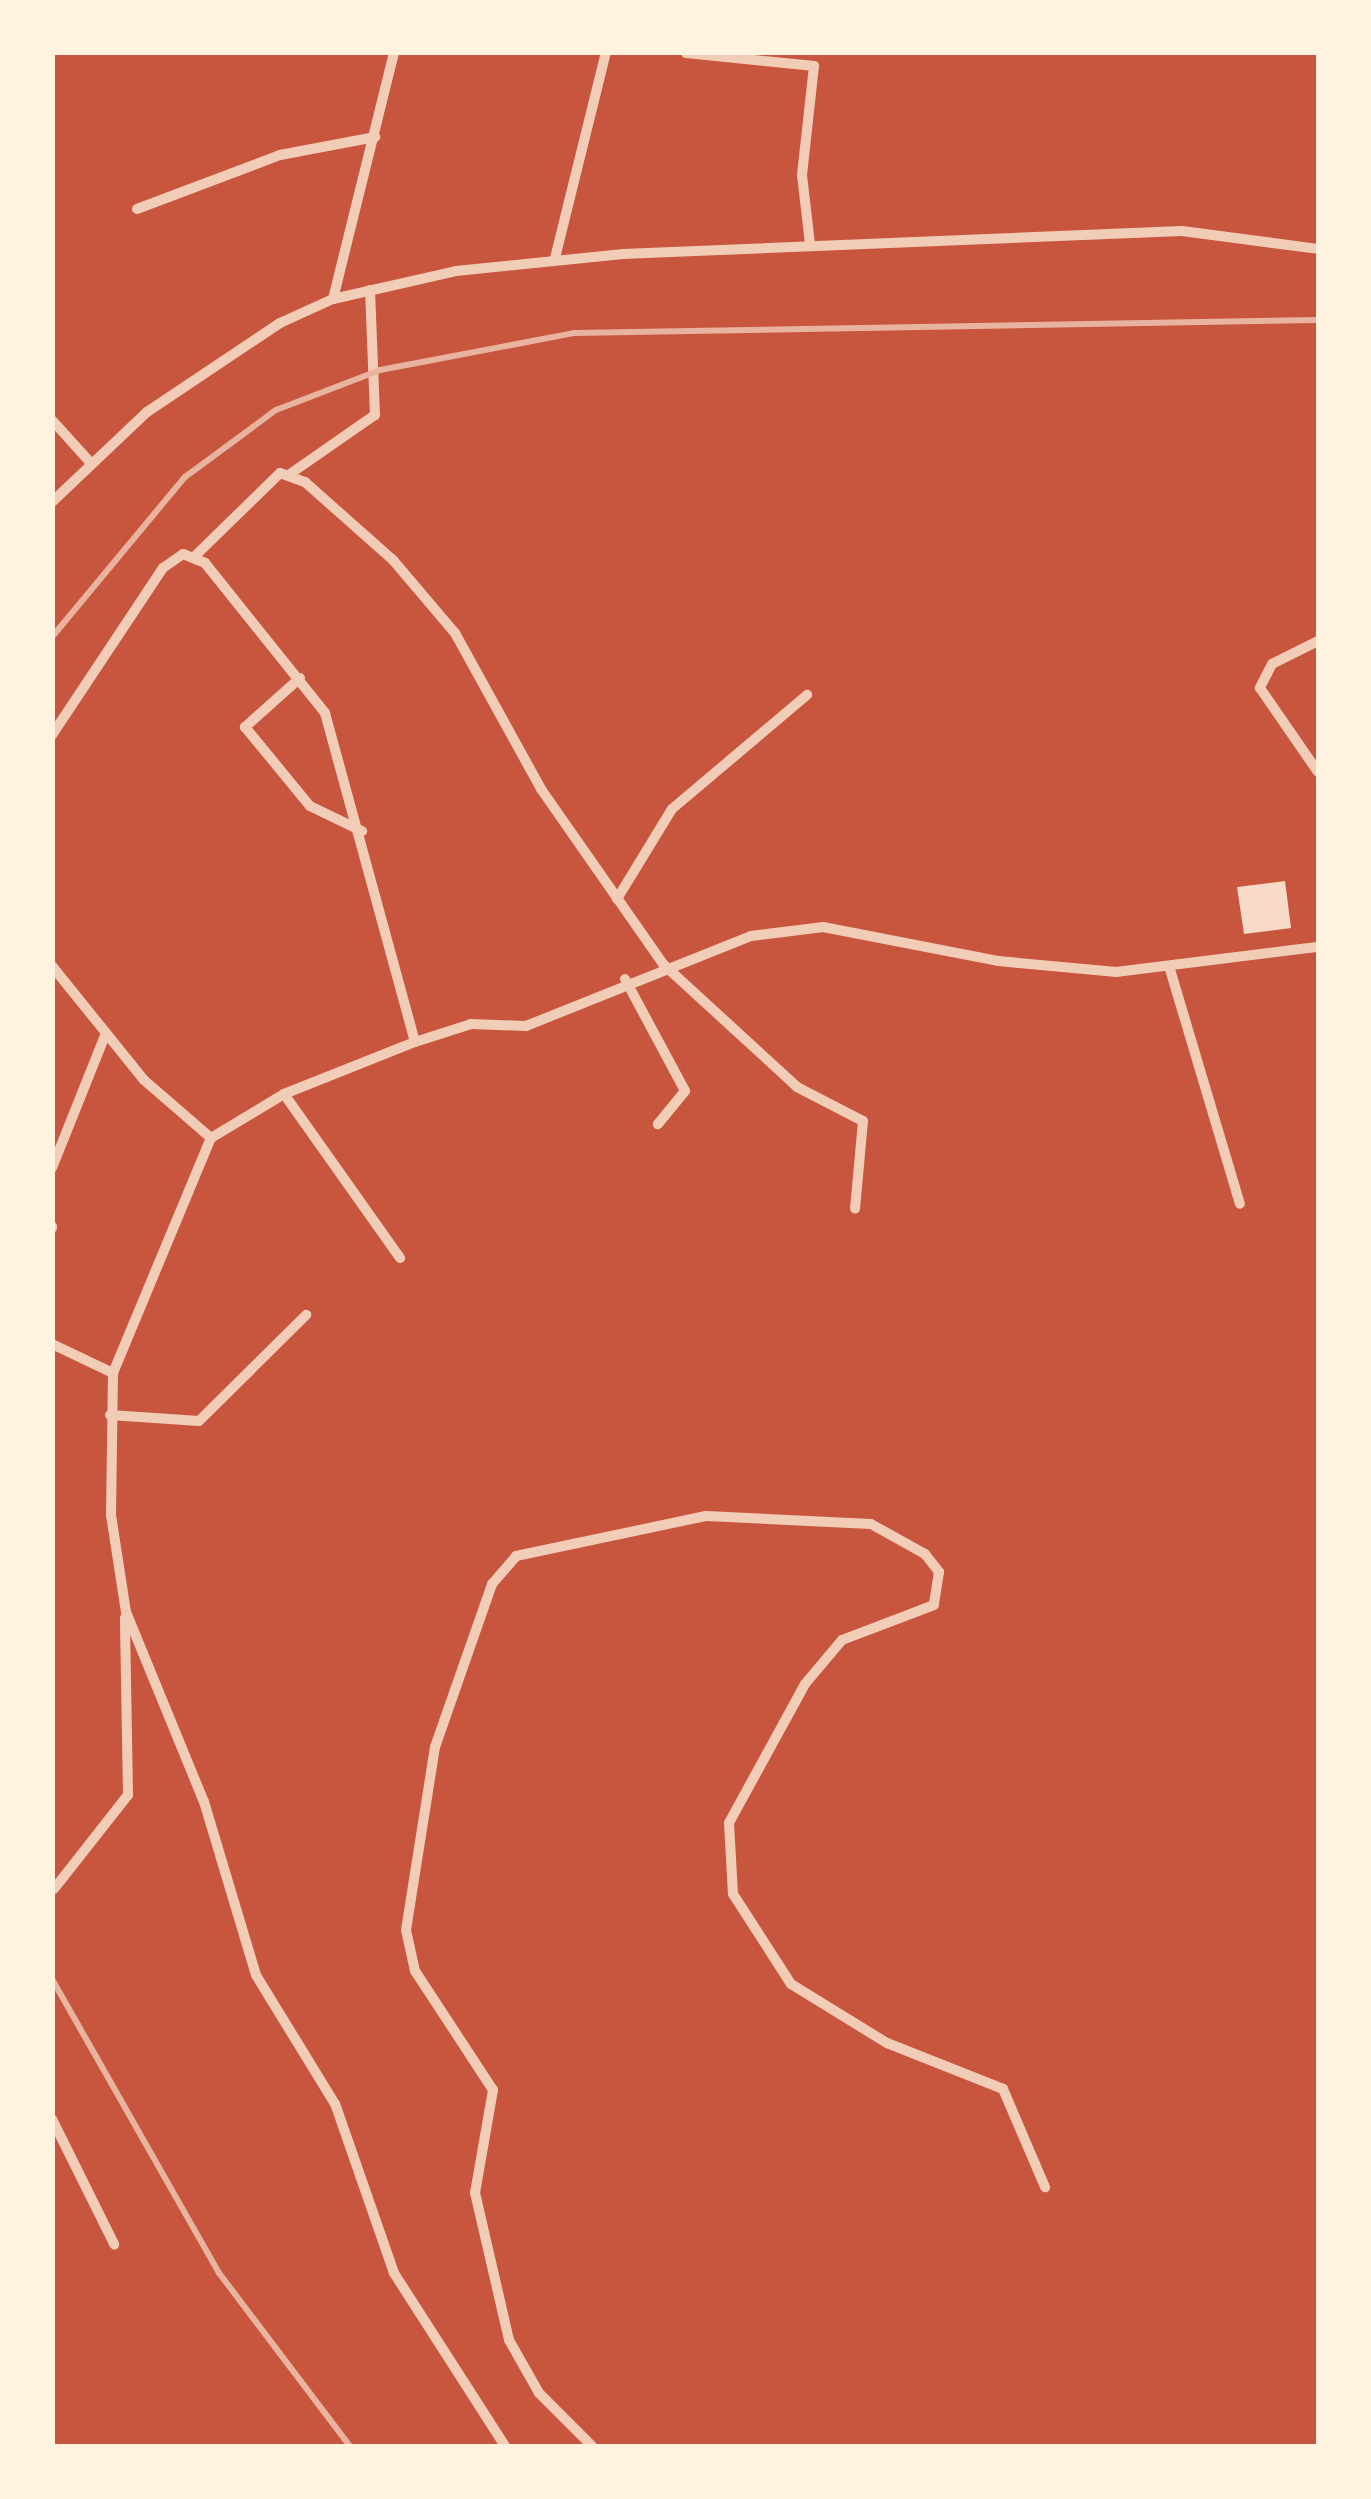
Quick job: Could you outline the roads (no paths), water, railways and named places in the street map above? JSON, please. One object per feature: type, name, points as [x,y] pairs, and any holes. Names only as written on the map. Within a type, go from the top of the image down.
[{"type":"street","points":[[332,298],[394,52]]},
{"type":"street","points":[[555,258],[606,52]]},
{"type":"street","points":[[810,244],[802,175],[815,52]]},
{"type":"street","points":[[686,53],[814,66]]},
{"type":"street","points":[[137,209],[280,155],[375,137]]},
{"type":"street","points":[[52,502],[89,461],[212,365],[332,298],[370,290],[555,258],[810,244],[1182,231],[1318,249]]},
{"type":"street","points":[[52,735],[135,604],[175,558],[195,556],[255,487],[290,474],[375,415],[370,290]]},
{"type":"street","points":[[52,420],[89,461]]},
{"type":"street","points":[[290,474],[393,560],[455,633],[541,789],[663,964],[797,1088],[856,1111],[863,1121],[855,1209]]},
{"type":"street","points":[[195,556],[300,678],[335,736],[415,1042]]},
{"type":"street","points":[[1318,642],[1272,664],[1260,688],[1318,772]]},
{"type":"street","points":[[300,678],[245,727],[310,806],[362,831]]},
{"type":"street","points":[[617,899],[672,808],[807,695]]},
{"type":"street","points":[[54,1889],[128,1795],[126,1612],[110,1415],[113,1373],[211,1138],[284,1094],[415,1042],[472,1024],[526,1026],[663,964],[750,936],[824,928],[1066,970],[1168,966],[1318,948]]},
{"type":"street","points":[[52,966],[106,1033],[211,1138]]},
{"type":"street","points":[[1168,966],[1240,1204]]},
{"type":"street","points":[[625,980],[686,1091],[658,1124]]},
{"type":"street","points":[[52,1168],[106,1033]]},
{"type":"street","points":[[284,1094],[400,1258]]},
{"type":"street","points":[[110,1415],[198,1421],[306,1316]]},
{"type":"street","points":[[52,1344],[113,1373]]},
{"type":"street","points":[[592,2446],[539,2394],[509,2340],[475,2193],[494,2090],[408,1948],[435,1747],[492,1584],[516,1556],[706,1516],[871,1524],[925,1554],[939,1572],[934,1605],[842,1640],[805,1684],[728,1823],[732,1894],[791,1984],[887,2043],[1003,2089],[1045,2187]]},
{"type":"street","points":[[126,1612],[204,1802],[256,1975],[336,2104],[394,2273],[505,2446]]},
{"type":"street","points":[[52,2119],[114,2244]]},
{"type":"railway","points":[[52,637],[185,477],[276,410],[380,370],[574,333],[1318,320]]},
{"type":"railway","points":[[52,1979],[219,2273],[350,2446]]}]
